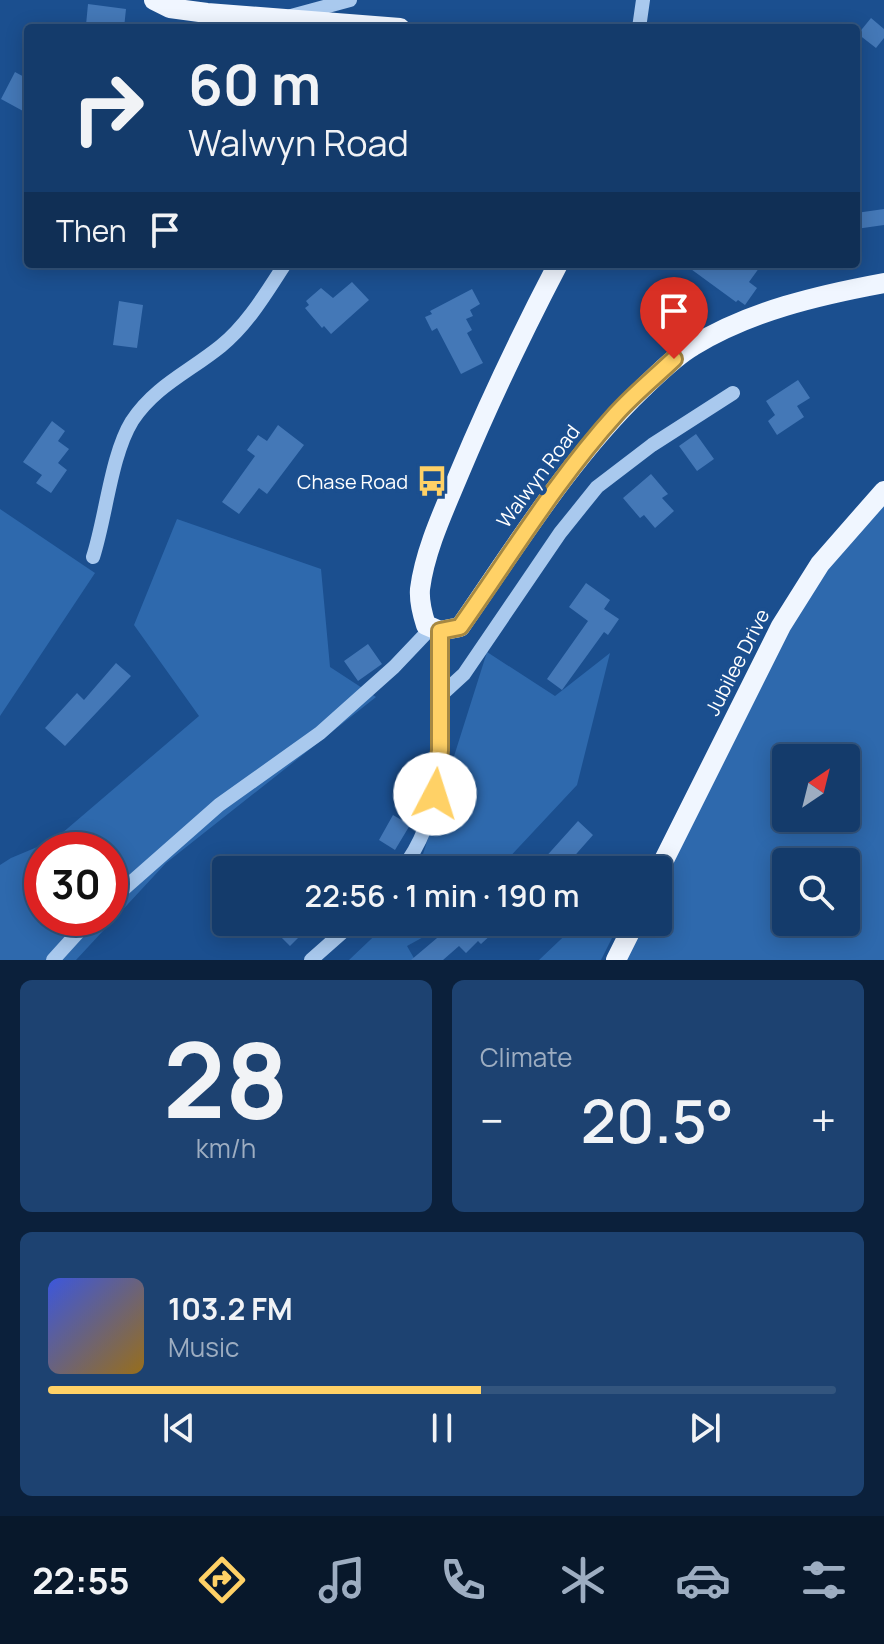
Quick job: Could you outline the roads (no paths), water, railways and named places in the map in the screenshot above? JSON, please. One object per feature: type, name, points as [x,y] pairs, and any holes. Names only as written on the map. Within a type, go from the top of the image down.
[{"type":"main road","points":[[154,0],[170,8],[348,24]]},
{"type":"main road","points":[[436,629],[426,625],[420,609],[425,565],[441,517],[515,348],[556,268]]},
{"type":"main road","name":"Walwyn Road","points":[[436,629],[460,627],[524,532],[574,466],[617,413],[674,359],[725,329],[765,313],[813,298],[884,283]]},
{"type":"main road","name":"Jubilee Drive","points":[[666,856],[781,626],[820,564],[884,491]]},
{"type":"main road","points":[[616,960],[628,936]]},
{"type":"street","points":[[283,19],[350,0]]},
{"type":"street","points":[[640,24],[643,0]]},
{"type":"street","points":[[93,557],[118,450],[130,424],[145,403],[167,382],[221,346],[257,308],[282,268]]},
{"type":"street","points":[[440,696],[464,674],[560,533],[597,487],[652,445],[733,393]]},
{"type":"street","points":[[412,856],[435,794],[440,750],[436,629]]},
{"type":"street","points":[[128,885],[219,805],[320,733],[436,629]]},
{"type":"street","points":[[53,960],[75,936]]},
{"type":"street","points":[[311,960],[338,936]]},
{"type":"place","name":"Chase Road","points":[[432,481]]}]
